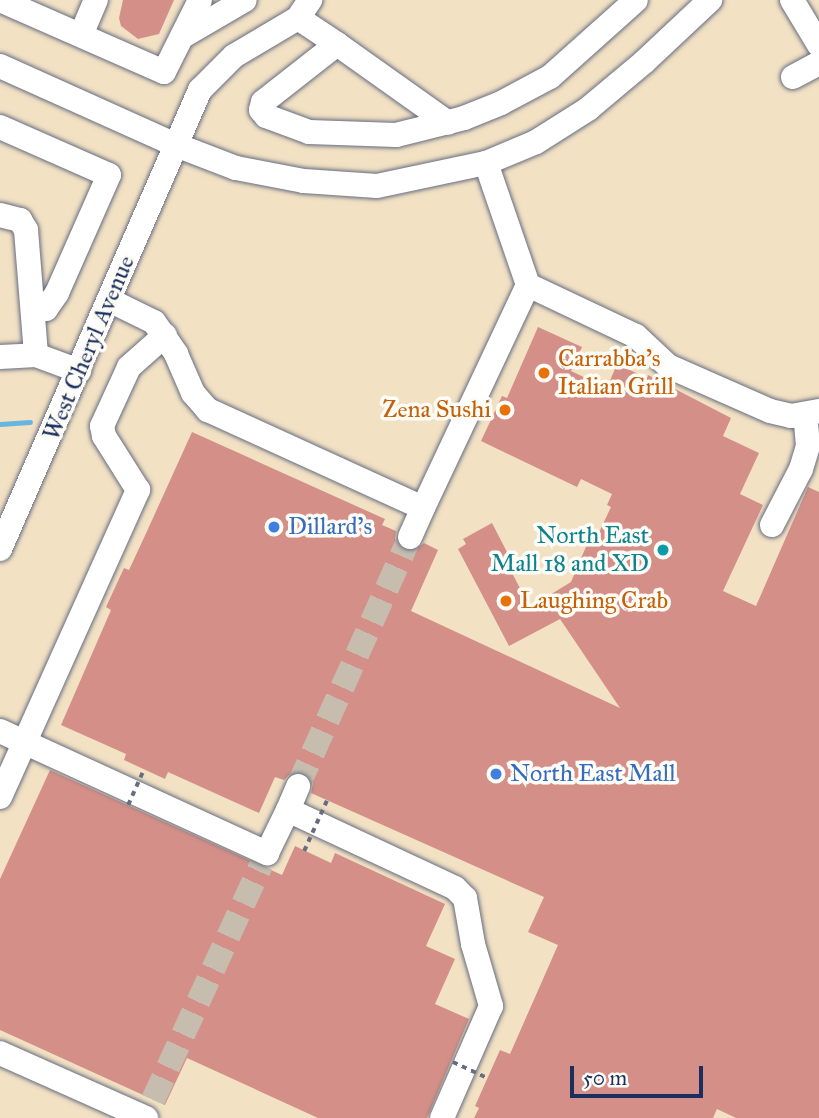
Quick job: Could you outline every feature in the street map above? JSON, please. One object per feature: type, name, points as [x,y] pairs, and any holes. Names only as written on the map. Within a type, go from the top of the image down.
[{"type":"street","points":[[1,0],[164,72],[185,35],[200,0]]},
{"type":"street","points":[[81,36],[96,0]]},
{"type":"street","points":[[185,35],[245,0]]},
{"type":"street","points":[[337,44],[263,102],[261,110],[266,116],[309,132],[352,135],[396,135],[448,122],[501,103],[550,77],[636,0]]},
{"type":"street","points":[[0,66],[176,145],[269,176],[377,186],[486,163],[536,142],[588,109],[645,62],[710,0]]},
{"type":"street","points":[[792,0],[819,45]]},
{"type":"street","points":[[304,9],[337,44],[448,122]]},
{"type":"street","name":"West Cheryl Avenue","points":[[0,547],[200,90],[234,56],[304,9]]},
{"type":"street","points":[[793,77],[819,63]]},
{"type":"street","points":[[0,127],[109,174],[57,293],[46,309],[33,309]]},
{"type":"street","points":[[410,537],[528,285],[486,163]]},
{"type":"street","points":[[0,215],[20,220],[26,230],[36,355]]},
{"type":"street","points":[[528,285],[636,336],[657,358],[685,374],[769,411],[791,416],[812,413],[808,446],[801,468],[772,525]]},
{"type":"street","points":[[109,300],[154,322],[164,335],[193,393],[208,410],[423,508]]},
{"type":"street","points":[[0,797],[138,490],[104,436],[102,426],[129,367],[164,335]]},
{"type":"street","points":[[0,357],[36,355],[79,371]]},
{"type":"street","points":[[0,731],[264,859],[298,786]]},
{"type":"street","points":[[288,810],[442,879],[465,898],[473,944],[491,1006],[442,1118]]},
{"type":"street","points":[[0,1053],[148,1112]]},
{"type":"path","points":[[128,805],[144,769]]},
{"type":"path","points":[[304,851],[327,800]]},
{"type":"path","points":[[453,1062],[487,1078]]},
{"type":"building","points":[[123,0],[174,0],[159,34],[138,39],[121,26],[119,18]]},
{"type":"building","name":"North East Mall","points":[[538,327],[582,347],[571,371],[607,388],[617,364],[647,378],[648,375],[731,418],[723,436],[759,453],[740,494],[763,505],[723,591],[756,606],[808,487],[819,492],[819,1118],[736,1118],[717,1109],[713,1118],[474,1118],[479,1108],[475,1106],[500,1050],[510,1054],[558,945],[528,932],[544,897],[311,793],[313,783],[303,772],[290,774],[284,780],[275,777],[259,813],[168,772],[165,779],[124,760],[126,754],[61,725],[111,610],[106,607],[124,568],[129,570],[192,432],[385,519],[382,525],[396,531],[395,539],[403,550],[412,552],[424,543],[438,550],[411,611],[620,708],[560,619],[509,646],[458,549],[466,544],[463,539],[492,523],[508,554],[503,556],[530,607],[571,582],[588,542],[594,543],[611,507],[607,505],[612,494],[581,479],[577,487],[481,441],[502,396],[507,398]]},
{"type":"building","points":[[50,770],[282,875],[295,846],[331,863],[335,853],[445,904],[426,946],[455,959],[435,1004],[469,1019],[427,1118],[318,1118],[187,1058],[165,1105],[0,1030],[0,879]]},
{"type":"waterway","points":[[0,424],[30,422]]},
{"type":"tunnel","points":[[298,786],[410,537]]},
{"type":"tunnel","points":[[153,1100],[261,865]]},
{"type":"place","name":"Carrabba's Italian Grill","points":[[544,373]]},
{"type":"place","name":"Zena Sushi","points":[[505,410]]},
{"type":"place","name":"Dillard's","points":[[274,527]]},
{"type":"place","name":"North East Mall 18 and XD","points":[[663,550]]},
{"type":"place","name":"Laughing Crab","points":[[506,601]]},
{"type":"place","name":"North East Mall","points":[[496,774]]}]
